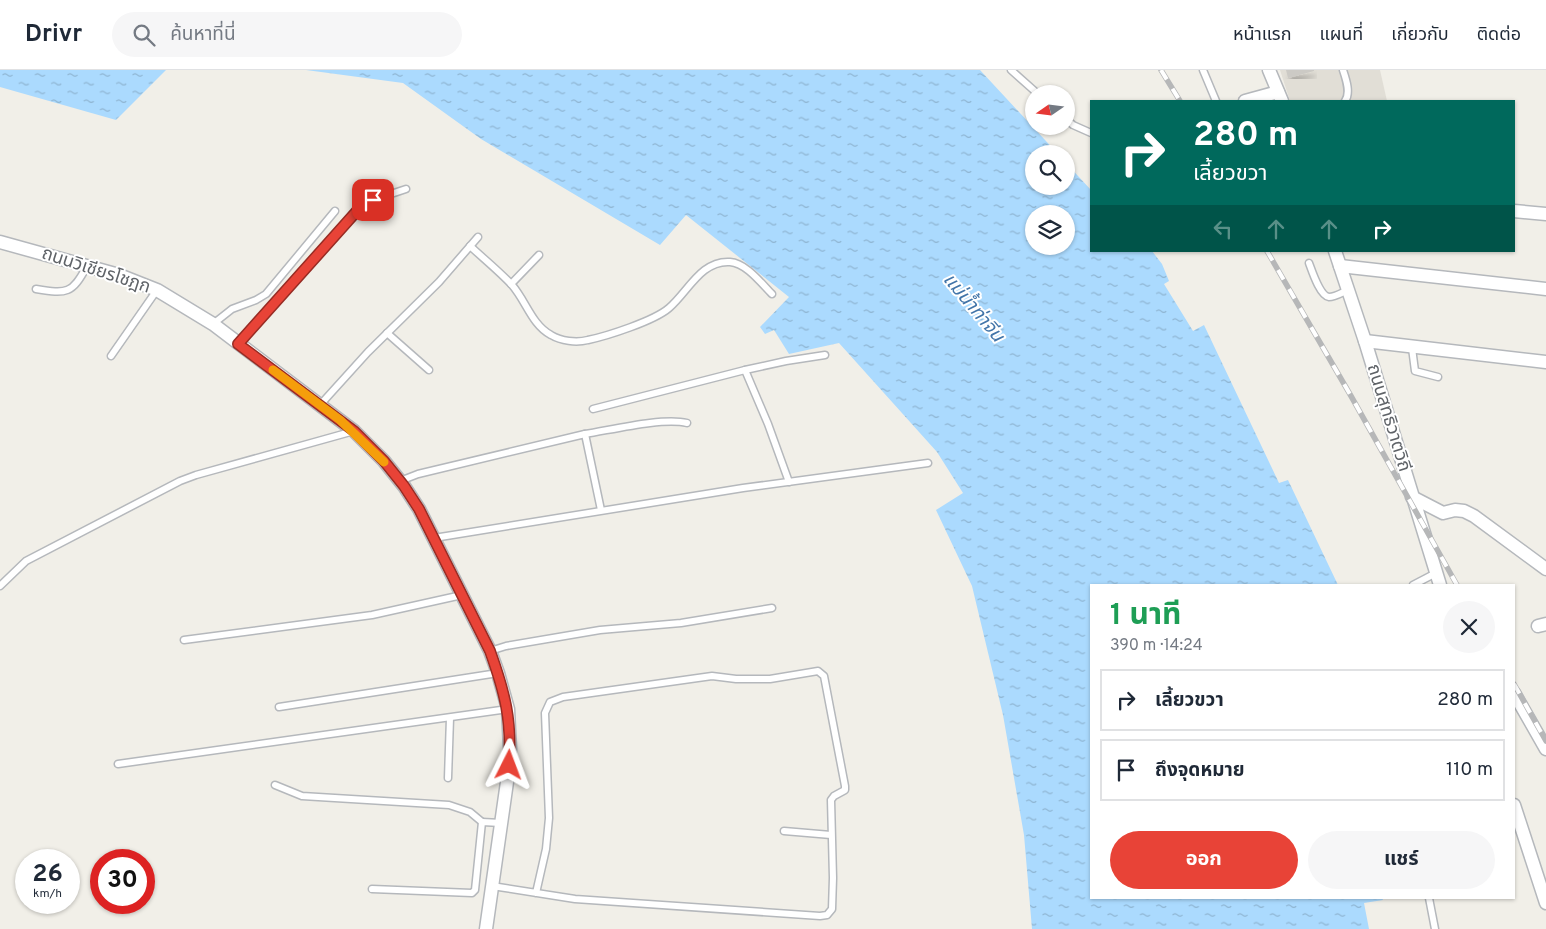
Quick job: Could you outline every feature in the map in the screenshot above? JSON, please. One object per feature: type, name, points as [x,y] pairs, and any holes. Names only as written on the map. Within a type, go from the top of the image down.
[{"type":"street","points":[[1254,100],[1280,97],[1268,70]]},
{"type":"street","points":[[1515,211],[1546,214]]},
{"type":"street","name":"ถนนวิเชียรโชฎก","points":[[0,242],[87,266],[157,290],[213,324],[354,431],[384,461],[400,481],[419,509],[490,651],[508,709],[510,749],[486,929]]},
{"type":"street","name":"ถนนสุทธิวาตวิถี","points":[[1335,252],[1365,341],[1438,579]]},
{"type":"street","points":[[1340,266],[1546,289]]},
{"type":"street","points":[[1365,341],[1412,348],[1546,362]]},
{"type":"street","points":[[1412,497],[1443,513],[1455,510],[1464,511],[1474,516],[1546,569]]},
{"type":"street","points":[[1515,695],[1546,749]]},
{"type":"street","points":[[1515,807],[1546,903]]},
{"type":"lane","points":[[1010,70],[1028,85]]},
{"type":"lane","points":[[1203,70],[1216,100]]},
{"type":"lane","points":[[1343,70],[1348,94],[1346,100]]},
{"type":"lane","points":[[1075,125],[1090,133]]},
{"type":"lane","points":[[238,344],[356,212],[373,200],[406,189]]},
{"type":"lane","points":[[213,324],[232,309],[266,294],[335,210]]},
{"type":"lane","points":[[320,405],[387,333],[439,282],[478,237]]},
{"type":"lane","points":[[470,246],[511,284],[544,331],[561,340],[587,341],[656,316],[669,308],[704,271],[722,262],[732,262],[742,266],[772,294]]},
{"type":"lane","points":[[511,284],[539,255]]},
{"type":"lane","points":[[1309,263],[1322,292],[1326,296],[1331,297],[1348,290]]},
{"type":"lane","points":[[36,289],[60,292],[68,290],[76,285],[87,266]]},
{"type":"lane","points":[[111,356],[157,290]]},
{"type":"lane","points":[[387,333],[429,370]]},
{"type":"lane","points":[[1412,348],[1415,371],[1438,377]]},
{"type":"lane","points":[[593,409],[745,370],[825,355]]},
{"type":"lane","points":[[745,370],[768,424],[789,482]]},
{"type":"lane","points":[[400,481],[418,474],[585,434],[664,422],[679,421],[687,423]]},
{"type":"lane","points":[[0,586],[26,560],[180,481],[354,431]]},
{"type":"lane","points":[[585,434],[601,510]]},
{"type":"lane","points":[[434,538],[601,510],[928,463]]},
{"type":"lane","points":[[1417,584],[1438,579]]},
{"type":"lane","points":[[184,640],[372,615],[462,595]]},
{"type":"lane","points":[[490,651],[506,646],[582,633],[681,623],[772,608]]},
{"type":"lane","points":[[492,886],[536,893],[574,899],[827,915],[832,909],[831,800],[834,796],[845,790],[845,779],[824,676],[818,671],[770,679],[736,679],[712,676],[563,697],[550,702],[545,713],[549,818],[546,849],[536,893]]},
{"type":"lane","points":[[279,707],[498,673]]},
{"type":"lane","points":[[118,764],[508,709]]},
{"type":"lane","points":[[448,778],[450,718]]},
{"type":"lane","points":[[275,785],[302,796],[449,805],[470,812],[482,822],[501,823]]},
{"type":"lane","points":[[372,889],[472,893],[475,890],[482,822]]},
{"type":"lane","points":[[784,831],[831,835]]},
{"type":"lane","points":[[1429,899],[1435,929]]},
{"type":"shaded area","points":[[1280,70],[1380,70],[1387,100],[1290,100]]},
{"type":"water","points":[[0,70],[166,70],[116,120],[0,87]]},
{"type":"water","name":"แม่น้ำท่าจีน","points":[[306,70],[980,70],[1025,118],[1025,135],[1040,135],[1050,145],[1025,145],[1025,195],[1075,195],[1075,173],[1090,189],[1090,252],[1153,252],[1162,264],[1169,281],[1164,284],[1193,331],[1204,325],[1279,483],[1288,480],[1338,584],[1090,584],[1090,899],[1382,899],[1364,903],[1369,929],[1032,929],[1024,835],[1003,715],[972,586],[936,510],[963,493],[937,452],[839,343],[789,354],[774,330],[765,334],[760,327],[789,297],[686,215],[660,245],[481,139],[403,83]]},
{"type":"building","points":[[1286,70],[1314,70],[1314,71],[1288,78]]},
{"type":"railway","points":[[1161,70],[1179,100]]},
{"type":"railway","points":[[1268,252],[1456,584]]},
{"type":"railway","points":[[1515,686],[1546,741]]},
{"type":"slow traffic","points":[[273,370],[354,431],[384,462]]},
{"type":"route","points":[[373,200],[356,212],[238,344],[354,431],[384,461],[419,509],[490,651],[498,673],[510,722],[509,765]]}]
